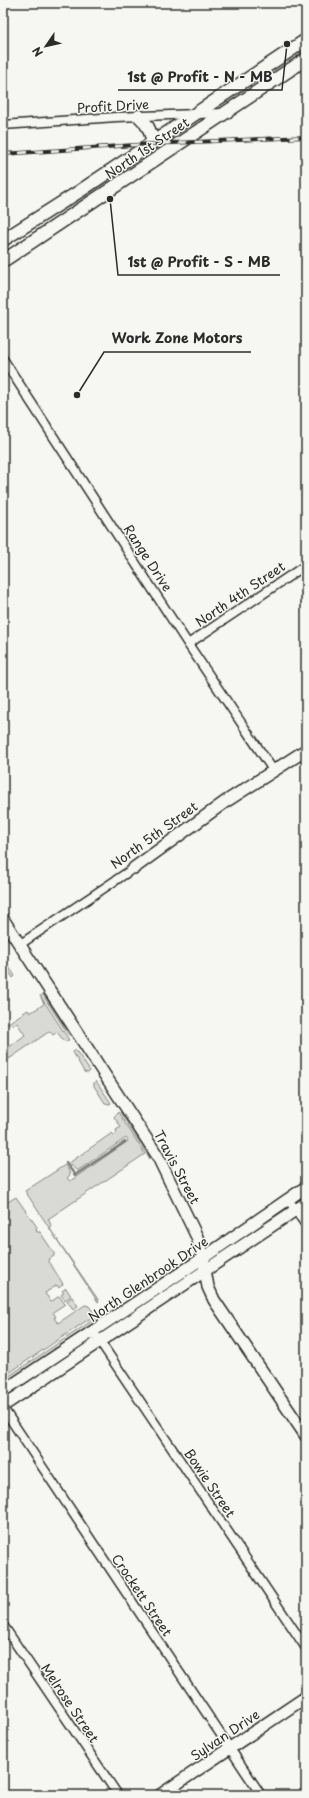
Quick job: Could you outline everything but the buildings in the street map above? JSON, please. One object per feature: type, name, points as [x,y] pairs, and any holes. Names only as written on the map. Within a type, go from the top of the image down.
[{"type":"main road","name":"North 1st Street","points":[[3,240],[80,191],[306,40]]},
{"type":"main road","name":"North 1st Street","points":[[3,261],[306,60]]},
{"type":"main road","points":[[139,116],[146,122],[153,142]]},
{"type":"main road","points":[[80,191],[89,204]]},
{"type":"street","name":"Profit Drive","points":[[3,125],[139,116],[225,113]]},
{"type":"street","name":"Range Drive","points":[[3,359],[188,644],[273,770]]},
{"type":"street","name":"North 4th Street","points":[[188,644],[306,565]]},
{"type":"street","name":"North 5th Street","points":[[20,945],[134,868],[191,826],[273,770],[306,750]]},
{"type":"street","name":"Travis Street","points":[[3,920],[147,1138],[191,1225],[203,1258],[205,1272],[214,1300],[306,1436]]},
{"type":"street","name":"North Glenbrook Drive","points":[[3,1391],[203,1258],[306,1187]]},
{"type":"street","points":[[288,1199],[306,1225]]},
{"type":"street","name":"North Glenbrook Drive","points":[[3,1407],[306,1203]]},
{"type":"street","name":"Bowie Street","points":[[93,1332],[306,1648]]},
{"type":"street","name":"Crockett Street","points":[[3,1407],[261,1795]]},
{"type":"street","name":"Melrose Street","points":[[3,1625],[118,1795]]},
{"type":"street","name":"Sylvan Drive","points":[[160,1795],[306,1698]]},
{"type":"shaded area","points":[[3,958],[15,976],[13,978],[5,966],[3,967]]},
{"type":"shaded area","points":[[42,994],[45,996],[71,1036],[68,1034]]},
{"type":"shaded area","points":[[40,995],[69,1040],[64,1041],[57,1032],[53,1035],[50,1031],[9,1059],[4,1051],[25,1035],[17,1023],[11,1026],[8,1023],[28,1010],[30,1013],[44,1004]]},
{"type":"shaded area","points":[[75,1049],[90,1071],[88,1073],[84,1072],[73,1052]]},
{"type":"shaded area","points":[[96,1081],[111,1103],[110,1104],[105,1103],[94,1086]]},
{"type":"shaded area","points":[[118,1112],[145,1154],[48,1219],[51,1225],[50,1229],[99,1301],[98,1302],[25,1191],[65,1165],[70,1175],[67,1178],[70,1181],[128,1141],[126,1138],[77,1171],[69,1163],[112,1133],[114,1135],[117,1133],[116,1130],[121,1127],[114,1117]]},
{"type":"shaded area","points":[[120,1112],[123,1113],[148,1152],[150,1159]]},
{"type":"shaded area","points":[[16,1197],[37,1227],[37,1232],[40,1232],[54,1253],[54,1256],[48,1260],[63,1284],[59,1288],[57,1285],[45,1293],[51,1302],[59,1296],[65,1304],[53,1312],[56,1317],[54,1318],[58,1323],[85,1305],[89,1306],[95,1315],[3,1377],[3,1205]]},
{"type":"shaded area","points":[[66,1288],[71,1296],[65,1300],[61,1295],[64,1293],[62,1291]]},
{"type":"shaded area","points":[[72,1297],[78,1306],[73,1309],[67,1301]]},
{"type":"shaded area","points":[[96,1318],[94,1324],[60,1347],[55,1348],[3,1385],[3,1380]]},
{"type":"waterway","points":[[66,1163],[75,1175],[125,1142]]},
{"type":"railway","points":[[3,154],[150,144],[306,137]]},
{"type":"place","name":"1st @ Profit - N - MB","points":[[287,44]]},
{"type":"place","name":"1st @ Profit - S - MB","points":[[110,199]]},
{"type":"place","name":"Work Zone Motors","points":[[77,395]]}]
